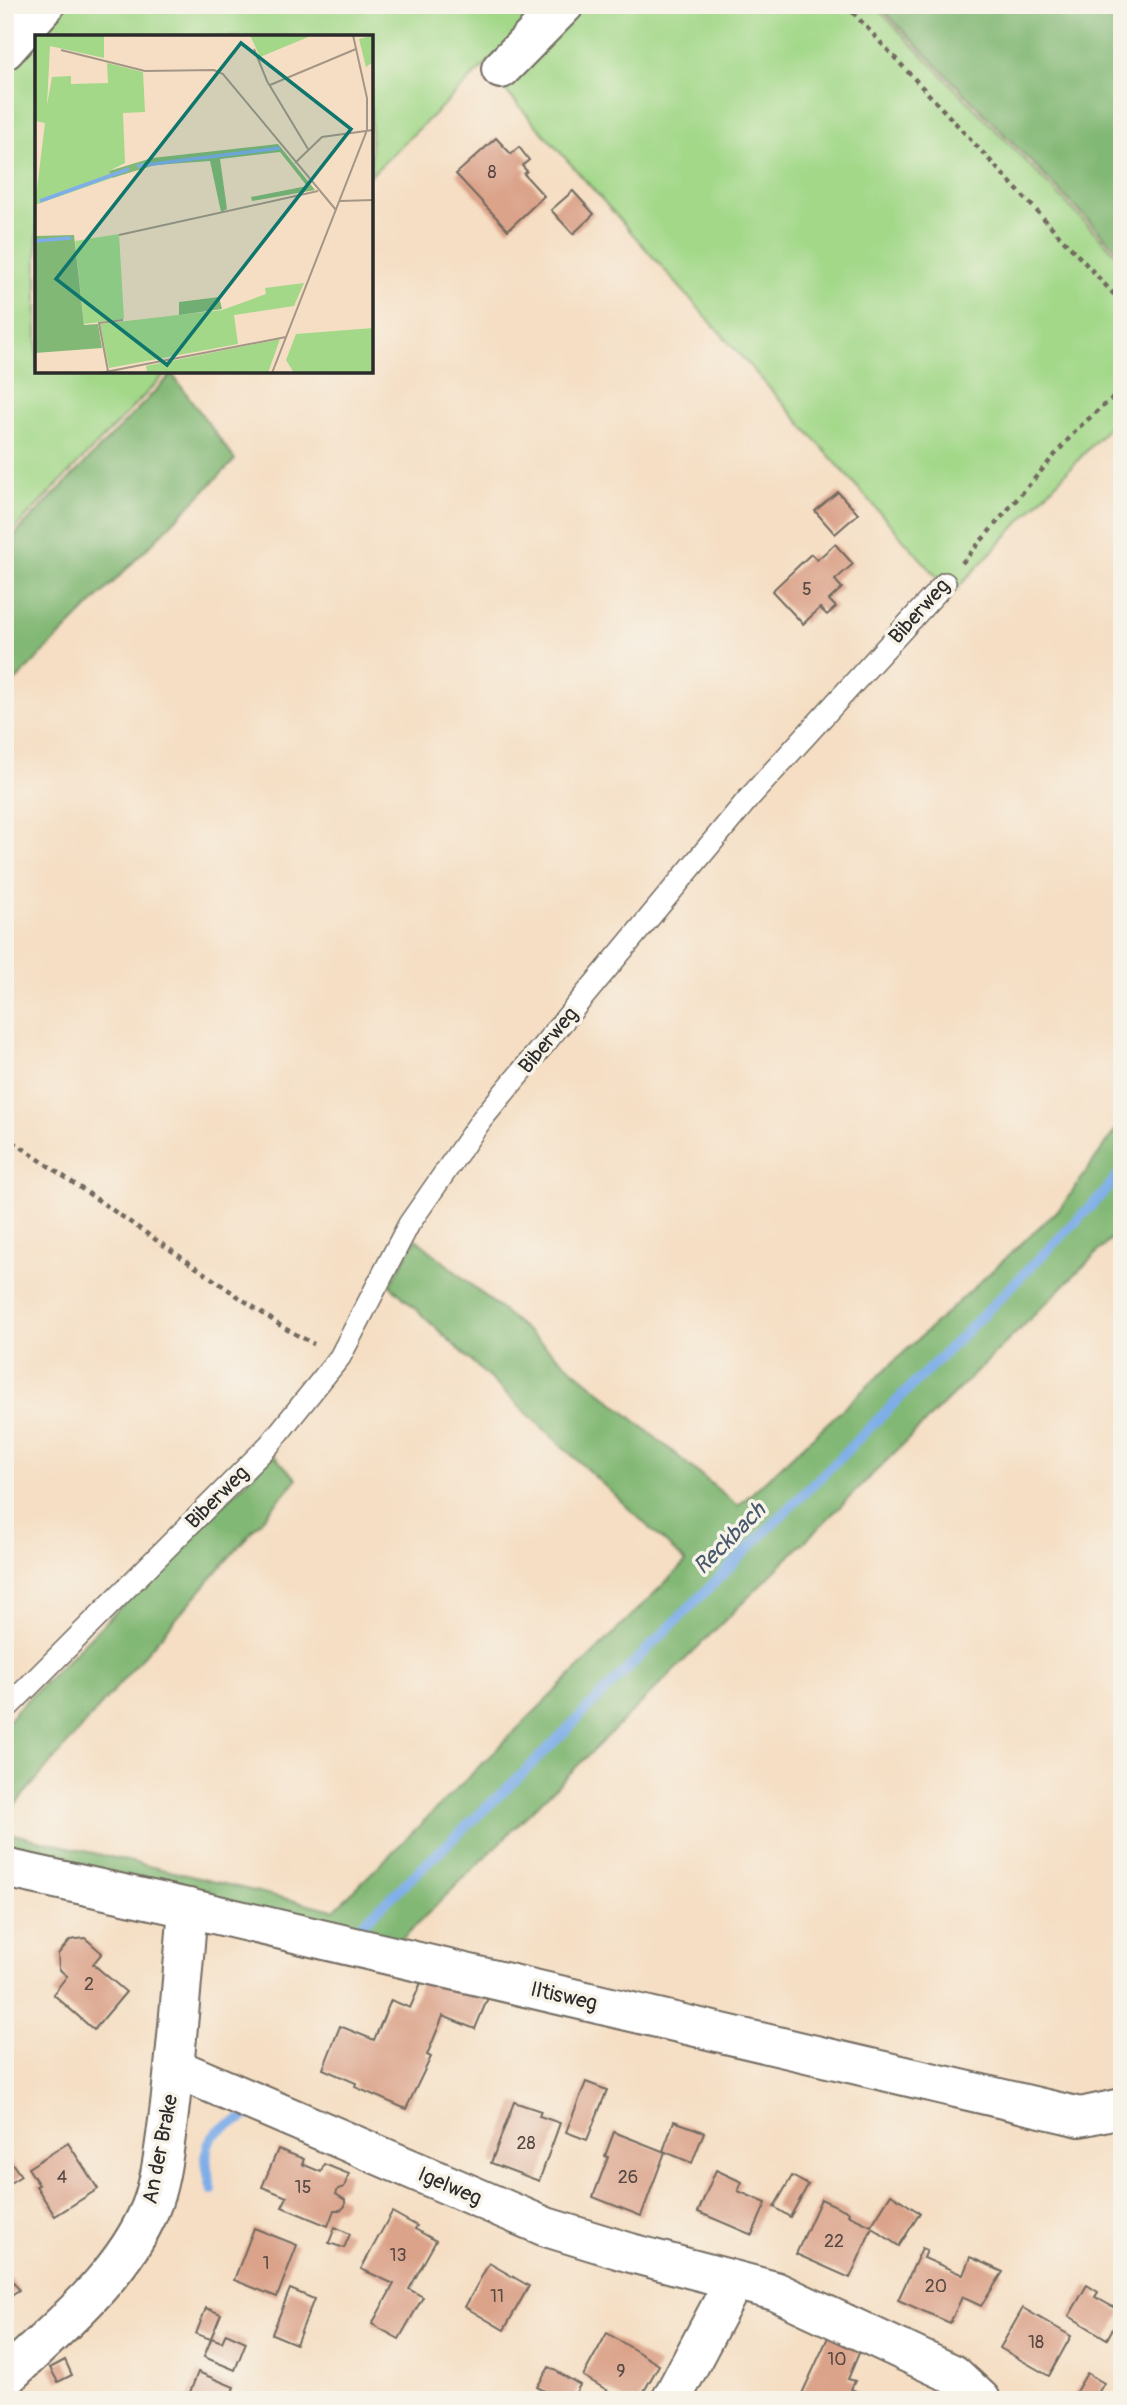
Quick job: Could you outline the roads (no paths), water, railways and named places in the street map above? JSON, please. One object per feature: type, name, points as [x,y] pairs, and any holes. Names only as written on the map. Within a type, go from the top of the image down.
[{"type":"street","points":[[5,50],[45,5]]},
{"type":"street","points":[[500,69],[564,5]]},
{"type":"street","name":"Iltisweg","points":[[5,1868],[188,1908],[1080,2117],[1122,2108]]},
{"type":"street","name":"An der Brake","points":[[5,2378],[89,2297],[121,2259],[150,2209],[162,2162],[175,2068],[188,1908]]},
{"type":"street","name":"Igelweg","points":[[175,2068],[546,2227],[775,2291],[953,2374],[981,2400]]},
{"type":"street","points":[[671,2400],[734,2281]]},
{"type":"lane","name":"Biberweg","points":[[5,1710],[269,1445],[340,1357],[409,1224],[482,1119],[748,799],[945,583]]},
{"type":"waterway","name":"Reckbach","points":[[358,1928],[522,1774],[989,1309],[1102,1195],[1122,1170]]},
{"type":"waterway","name":"Reckbach","points":[[212,2190],[206,2156],[210,2140],[223,2128],[248,2114]]}]
